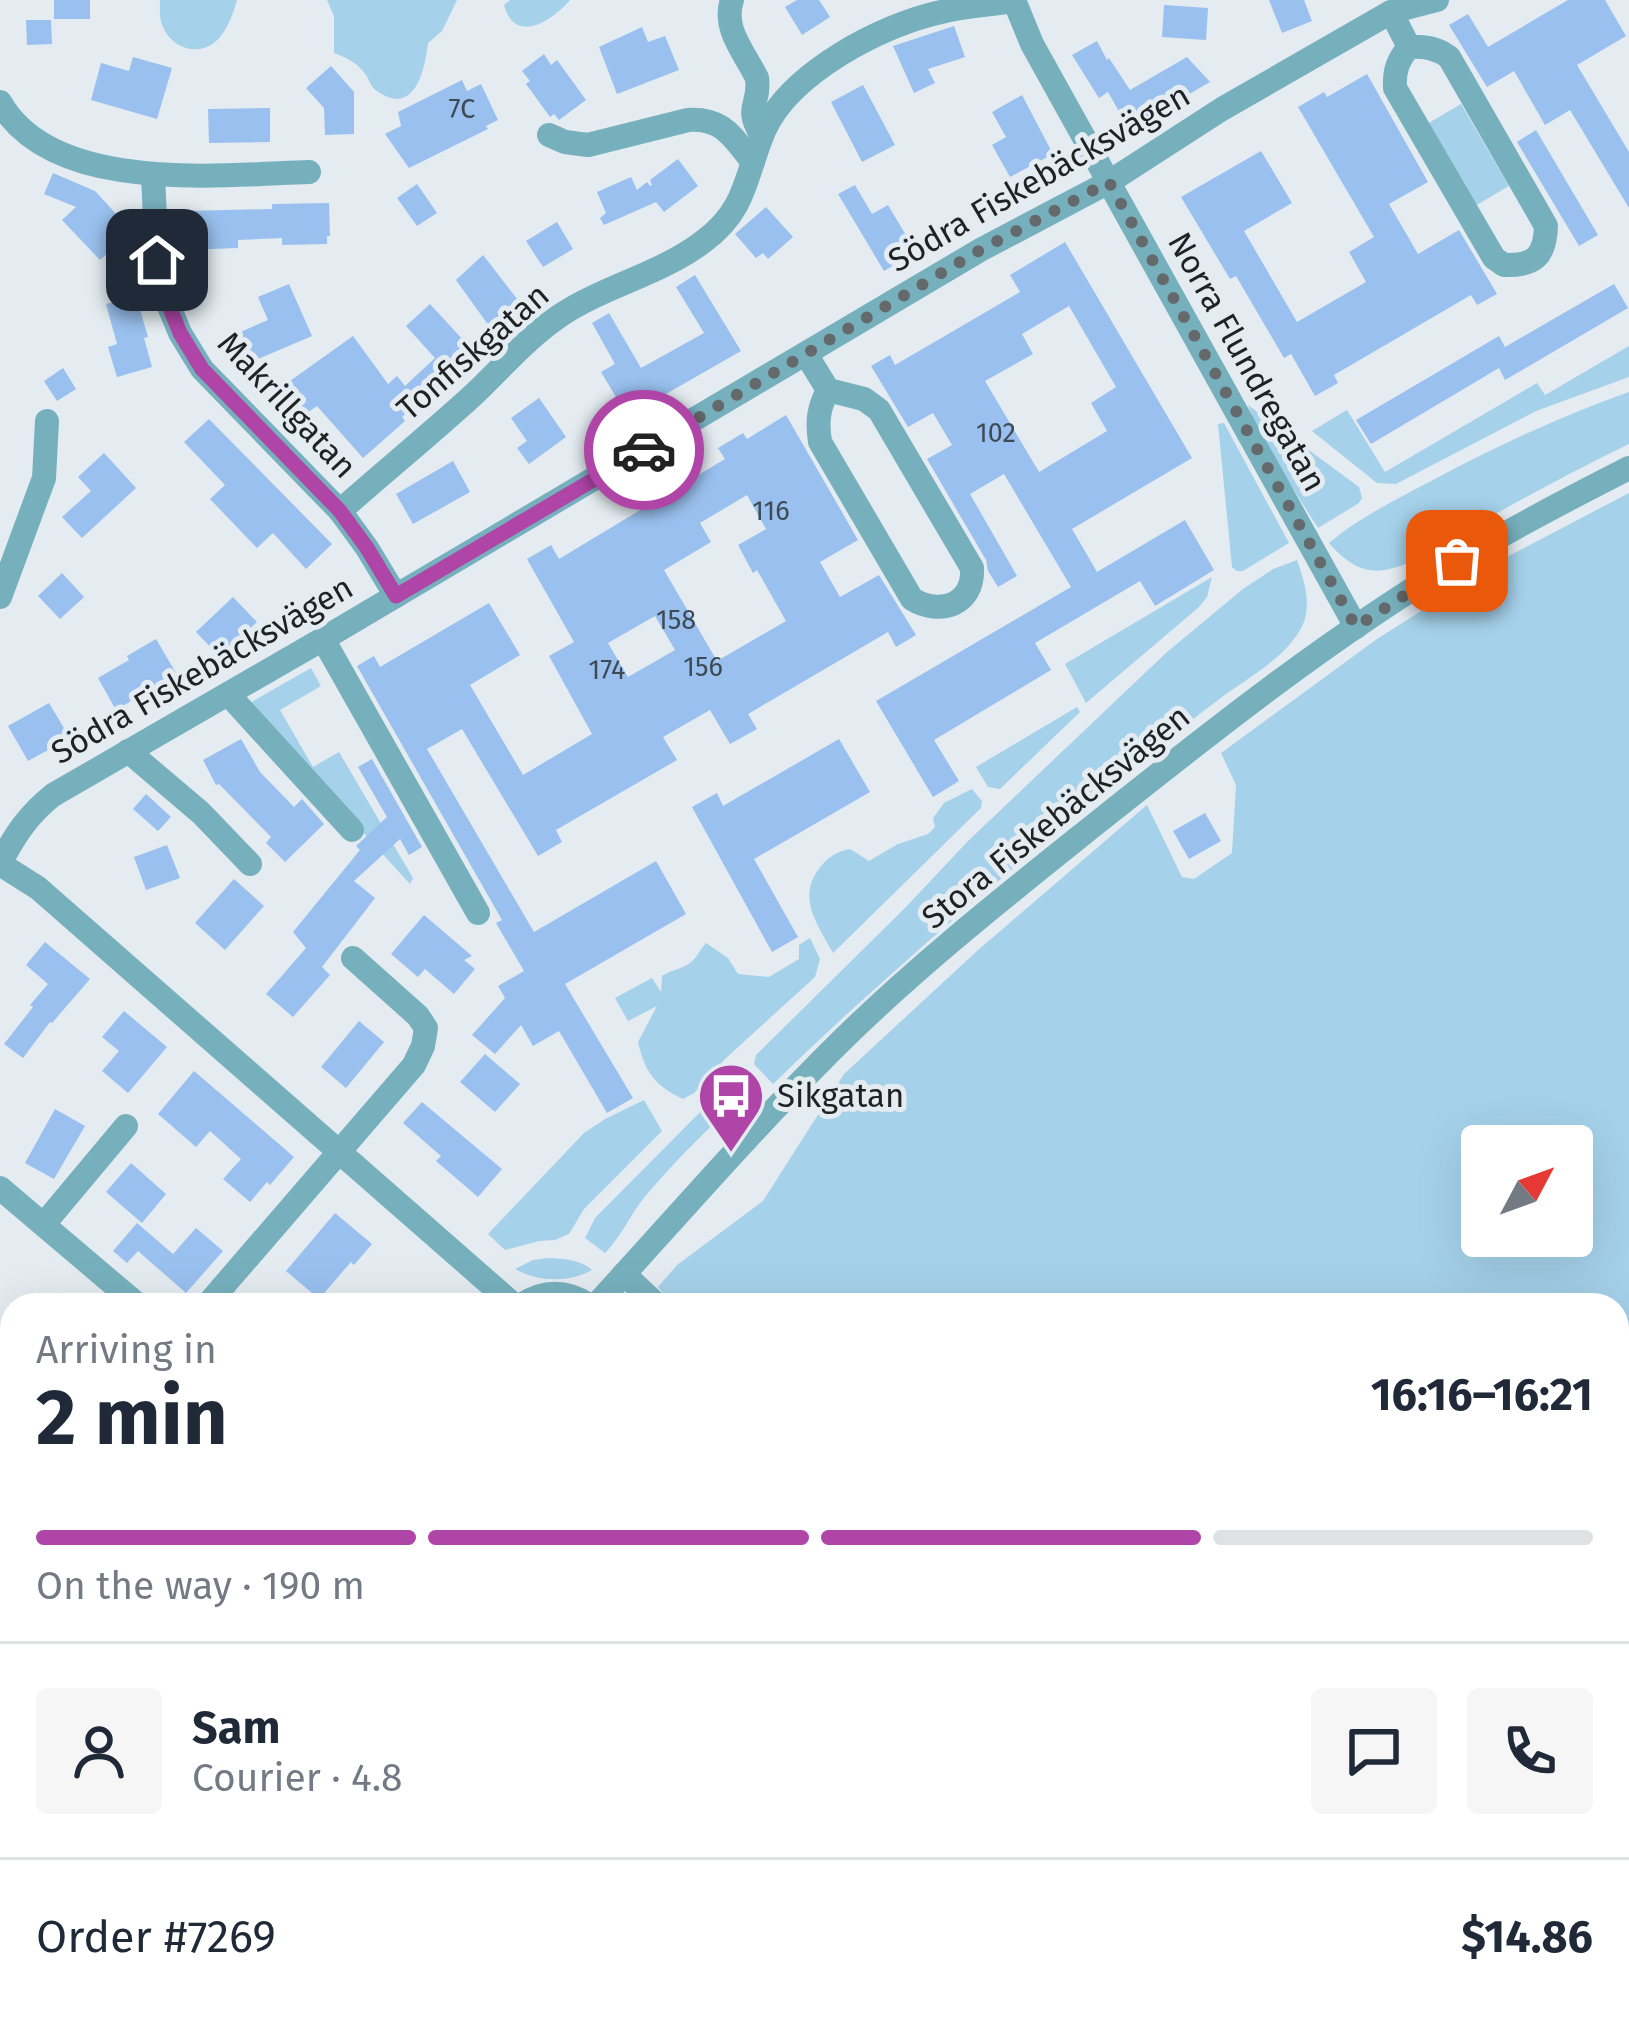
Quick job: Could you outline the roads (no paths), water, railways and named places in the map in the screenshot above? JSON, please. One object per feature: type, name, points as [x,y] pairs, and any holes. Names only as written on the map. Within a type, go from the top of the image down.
[{"type":"street","points":[[732,0],[730,24],[758,78],[752,112],[762,136]]},
{"type":"street","name":"Tonfiskgatan","points":[[340,511],[560,315],[705,241],[737,207],[762,136],[779,107],[826,64],[914,20],[1014,0]]},
{"type":"street","name":"Norra Flundregatan","points":[[1014,0],[1032,44],[1356,627]]},
{"type":"street","name":"Södra Fiskebäcksvägen","points":[[0,864],[18,830],[52,795],[982,249],[1109,182],[1222,109],[1391,12],[1437,0]]},
{"type":"street","points":[[1391,12],[1409,46]]},
{"type":"street","points":[[1409,46],[1438,49],[1449,57],[1546,226],[1546,243],[1532,262],[1504,265],[1494,258],[1395,88],[1394,73],[1409,46]]},
{"type":"street","points":[[0,102],[17,126],[50,149],[152,176],[308,172]]},
{"type":"street","points":[[548,135],[588,145],[703,119],[727,130],[753,161]]},
{"type":"street","name":"Makrillgatan","points":[[152,176],[157,260],[180,333],[202,369],[340,511],[396,596]]},
{"type":"street","points":[[806,354],[828,391],[864,399],[879,410],[972,568],[973,582],[965,595],[943,608],[927,608],[912,599],[820,442],[817,423],[828,391]]},
{"type":"street","points":[[0,596],[44,478],[47,422]]},
{"type":"street","name":"Stora Fiskebäcksvägen","points":[[604,1293],[833,1048],[925,965],[1140,789],[1356,627],[1457,561],[1629,468]]},
{"type":"street","points":[[323,639],[478,914]]},
{"type":"street","points":[[228,694],[352,830]]},
{"type":"street","points":[[128,752],[201,813],[250,864]]},
{"type":"street","points":[[0,864],[38,888],[503,1293]]},
{"type":"street","points":[[217,1293],[414,1065],[423,1046],[426,1028],[418,1016],[352,958]]},
{"type":"street","points":[[44,1224],[126,1126]]},
{"type":"street","points":[[0,1188],[124,1293]]},
{"type":"street","points":[[624,1274],[644,1293]]},
{"type":"place","name":"Sikgatan","points":[[731,1155]]}]
